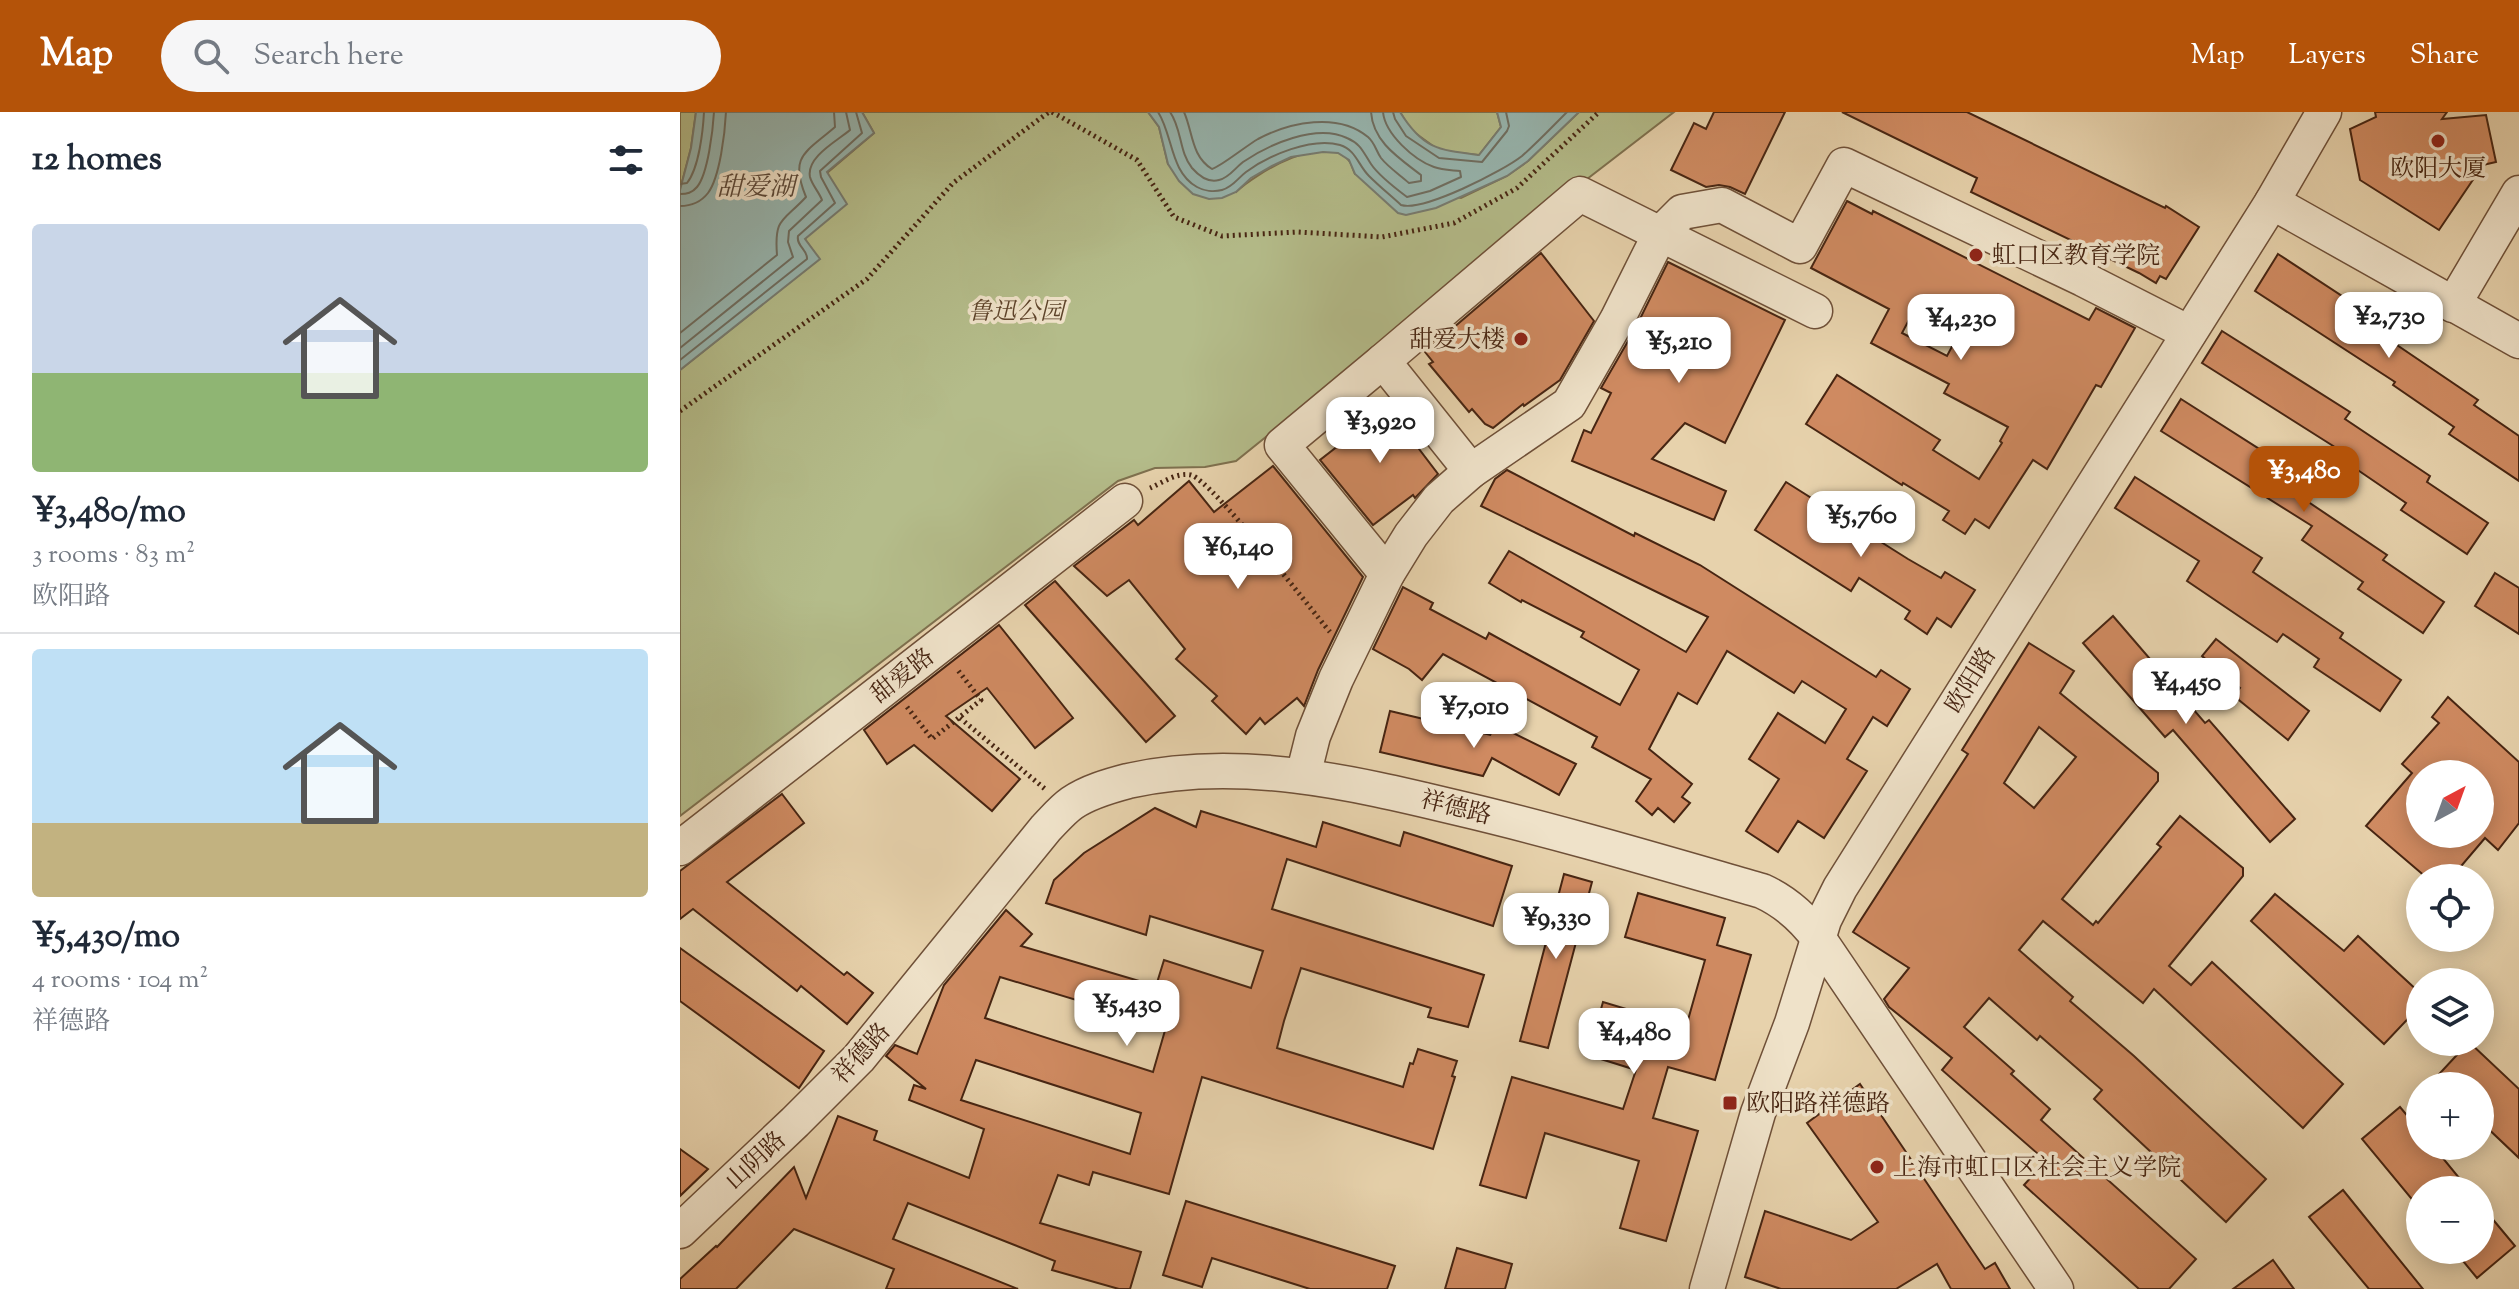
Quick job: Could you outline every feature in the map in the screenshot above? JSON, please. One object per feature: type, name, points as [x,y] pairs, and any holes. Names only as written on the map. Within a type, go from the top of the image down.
[{"type":"street","name":"欧阳路","points":[[1707,1289],[1758,1113],[1832,904],[1849,871],[2272,202],[2324,112]]},
{"type":"street","points":[[1303,776],[1313,736],[1336,679],[1387,574],[1411,535],[1430,511],[1471,471],[1569,404],[1617,320],[1660,234],[1682,212],[1722,205],[1800,246],[1844,165],[2189,333]]},
{"type":"street","points":[[2453,305],[2519,193]]},
{"type":"street","points":[[1387,574],[1282,445],[1580,194],[1815,311]]},
{"type":"street","points":[[2272,202],[2519,341]]},
{"type":"street","points":[[1383,361],[1471,471]]},
{"type":"street","name":"甜爱路","points":[[680,848],[1125,501]]},
{"type":"street","name":"祥德路","points":[[795,1122],[859,1058],[1046,828],[1071,804],[1096,791],[1156,775],[1252,771],[1303,776],[1409,796],[1518,822],[1762,891],[1793,909],[1819,939],[2056,1289]]},
{"type":"street","name":"山阴路","points":[[680,1231],[795,1122]]},
{"type":"path","points":[[680,411],[867,279],[953,183],[1050,112],[1137,160],[1174,217],[1222,236],[1298,232],[1382,237],[1454,223],[1517,188],[1599,112]]},
{"type":"path","points":[[1125,501],[1177,475],[1189,475],[1201,480],[1349,654]]},
{"type":"path","points":[[890,684],[932,739],[960,718],[981,700],[939,646]]},
{"type":"path","points":[[960,718],[1052,794]]},
{"type":"green space","points":[[680,112],[696,112],[680,190]]},
{"type":"green space","name":"鲁迅公园","points":[[862,112],[1148,112],[1159,127],[1168,164],[1236,192],[1259,175],[1292,158],[1325,151],[1339,153],[1350,162],[1355,174],[1461,198],[1507,176],[1528,161],[1579,112],[1674,112],[1543,213],[1236,461],[1205,467],[1155,468],[1118,481],[680,816],[680,370],[819,259],[805,239],[827,173],[874,133]]},
{"type":"green space","points":[[1400,112],[1497,112],[1501,127],[1479,155],[1440,151],[1411,130]]},
{"type":"water","name":"甜爱湖","points":[[696,112],[862,112],[874,133],[827,172],[847,204],[805,239],[820,259],[680,370],[680,190]]},
{"type":"water","points":[[1148,112],[1400,112],[1416,134],[1433,146],[1479,155],[1501,127],[1497,112],[1579,112],[1528,161],[1507,176],[1436,208],[1406,215],[1398,213],[1355,174],[1349,160],[1338,153],[1291,157],[1222,198],[1209,199],[1193,194],[1179,181],[1168,164],[1159,127]]},
{"type":"building","points":[[1714,112],[1785,112],[1745,194],[1719,185],[1706,187],[1671,170],[1694,123],[1706,129]]},
{"type":"building","points":[[1842,112],[1967,112],[2166,206],[2199,227],[2166,279],[2160,276],[2156,283],[1971,192],[1977,178]]},
{"type":"building","points":[[2375,112],[2447,112],[2442,119],[2486,115],[2496,162],[2483,165],[2439,230],[2360,180],[2350,129],[2376,117]]},
{"type":"building","points":[[1847,201],[1872,214],[1873,211],[2089,320],[2096,308],[2135,328],[2101,387],[2096,385],[2047,469],[2033,460],[1989,528],[1975,519],[1965,534],[1943,520],[1949,511],[1806,424],[1837,375],[1940,440],[1933,450],[1979,479],[2002,443],[2000,441],[2008,427],[1944,393],[1949,384],[1871,343],[1889,309],[1811,268]],"holes":[[[1920,299],[1965,322],[1947,356],[1902,333]]]},
{"type":"building","name":"甜爱大楼","points":[[1541,253],[1594,321],[1560,380],[1493,428],[1485,424],[1472,409],[1469,412],[1429,364],[1433,362],[1425,352]]},
{"type":"building","points":[[2278,254],[2400,334],[2394,343],[2478,400],[2474,405],[2519,436],[2519,481],[2449,434],[2454,427],[2393,385],[2395,382],[2255,291]]},
{"type":"building","points":[[1668,262],[1785,320],[1725,443],[1685,423],[1652,459],[1726,491],[1714,520],[1572,461],[1584,430],[1591,433],[1611,393],[1601,388]]},
{"type":"building","points":[[2222,331],[2350,412],[2345,419],[2430,476],[2427,482],[2488,523],[2467,554],[2401,510],[2406,503],[2346,462],[2349,456],[2202,363]]},
{"type":"building","points":[[2181,399],[2308,480],[2298,495],[2387,555],[2383,560],[2444,602],[2423,633],[2358,589],[2363,582],[2302,540],[2312,526],[2161,431]]},
{"type":"building","points":[[1384,403],[1438,474],[1415,498],[1413,495],[1373,525],[1320,460],[1361,428],[1358,423]]},
{"type":"building","points":[[1273,466],[1363,577],[1304,706],[1297,698],[1265,724],[1260,718],[1246,734],[1212,701],[1217,696],[1176,659],[1185,649],[1129,580],[1107,596],[1074,566],[1134,520],[1138,525],[1189,481],[1214,512]]},
{"type":"building","points":[[1507,470],[1634,536],[1635,533],[1700,565],[1876,677],[1881,670],[1910,689],[1887,726],[1873,717],[1847,759],[1867,771],[1824,838],[1798,821],[1778,852],[1746,831],[1779,779],[1749,759],[1778,713],[1825,743],[1846,709],[1802,681],[1794,693],[1727,651],[1697,704],[1678,693],[1649,749],[1692,784],[1682,797],[1690,803],[1674,822],[1658,808],[1652,815],[1636,801],[1651,779],[1592,747],[1597,737],[1443,654],[1422,680],[1373,649],[1403,587],[1433,603],[1430,609],[1486,639],[1489,633],[1620,705],[1639,670],[1581,637],[1584,632],[1489,583],[1509,551],[1686,652],[1708,617],[1481,506],[1495,479]]},
{"type":"building","points":[[2135,477],[2262,558],[2253,572],[2343,633],[2340,638],[2401,680],[2380,711],[2314,667],[2319,659],[2283,634],[2277,642],[2187,581],[2199,561],[2115,508]]},
{"type":"building","points":[[1786,482],[1941,578],[1945,572],[1975,590],[1951,627],[1937,618],[1927,634],[1905,619],[1910,611],[1859,578],[1851,591],[1755,530]]},
{"type":"building","points":[[2495,573],[2519,588],[2519,634],[2475,606]]},
{"type":"building","points":[[1055,581],[1175,716],[1146,742],[1025,605]]},
{"type":"building","points":[[2113,616],[2205,723],[2209,720],[2295,819],[2270,842],[2173,730],[2165,737],[2083,643]]},
{"type":"building","points":[[999,625],[1073,718],[1035,748],[987,688],[946,716],[1020,779],[992,811],[914,745],[887,764],[864,730]]},
{"type":"building","points":[[2216,639],[2309,711],[2288,740],[2234,696],[2240,688],[2202,656]]},
{"type":"building","points":[[2029,643],[2074,671],[2060,693],[2158,773],[2158,781],[2062,899],[2093,925],[2096,921],[2098,923],[2161,847],[2157,844],[2180,816],[2243,868],[2243,876],[2169,966],[2191,985],[2212,962],[2343,1084],[2303,1128],[2154,989],[2143,1003],[2043,921],[2019,950],[2073,997],[2070,1001],[2266,1179],[2226,1222],[2094,1099],[2102,1090],[2040,1036],[2037,1040],[1989,998],[1964,1027],[2014,1071],[2011,1074],[2050,1109],[2041,1120],[2196,1259],[2169,1289],[2139,1289],[2024,1185],[2046,1161],[1942,1070],[1952,1058],[1889,1007],[1884,999],[1909,968],[1853,932],[1968,754],[1962,750]],"holes":[[[2039,727],[2076,757],[2034,808],[2004,783]]]},
{"type":"building","points":[[2448,697],[2519,762],[2519,823],[2498,850],[2494,846],[2494,760],[2406,760],[2406,768],[2402,764],[2439,723],[2432,717]]},
{"type":"building","points":[[1390,711],[1491,735],[1479,725],[1483,718],[1576,764],[1559,795],[1492,758],[1483,776],[1380,752]]},
{"type":"building","points":[[2406,780],[2406,848],[2476,848],[2463,864],[2411,864],[2366,826]]},
{"type":"building","points":[[782,794],[804,823],[727,882],[844,975],[847,972],[873,993],[847,1024],[801,986],[797,991],[693,909],[680,919],[680,871]]},
{"type":"building","points":[[1155,808],[1196,827],[1201,811],[1316,847],[1323,822],[1400,846],[1404,832],[1512,866],[1493,926],[1287,859],[1272,909],[1484,975],[1468,1027],[1428,1017],[1431,1008],[1301,968],[1284,1021],[1277,1048],[1403,1087],[1418,1049],[1457,1061],[1433,1149],[1202,1077],[1169,1194],[1093,1172],[1089,1185],[1058,1175],[1040,1223],[1141,1252],[1130,1289],[1119,1289],[1052,1270],[1055,1261],[908,1203],[893,1239],[1018,1289],[886,1289],[894,1269],[794,1229],[736,1289],[680,1289],[680,1279],[717,1247],[794,1167],[806,1198],[838,1116],[877,1131],[874,1140],[969,1178],[984,1129],[909,1100],[914,1085],[926,1089],[886,1056],[895,1045],[917,1054],[944,985],[1006,910],[1032,934],[1021,946],[1156,986],[1164,960],[1251,988],[1263,951],[1150,916],[1146,935],[1046,903],[1054,880],[1084,853]],"holes":[[[1000,977],[1166,1027],[1153,1072],[985,1018]],[[976,1060],[1141,1113],[1130,1154],[961,1100]]]},
{"type":"building","points":[[1564,874],[1592,882],[1548,1048],[1520,1041]]},
{"type":"building","points":[[1638,893],[1725,918],[1717,945],[1751,955],[1715,1080],[1668,1067],[1653,1118],[1698,1131],[1666,1241],[1620,1228],[1639,1161],[1545,1133],[1526,1198],[1480,1185],[1512,1077],[1623,1109],[1636,1070],[1588,1055],[1603,1002],[1686,1027],[1705,960],[1625,937]]},
{"type":"building","points":[[2275,894],[2344,951],[2358,936],[2406,980],[2406,1021],[2384,1044],[2251,921]]},
{"type":"building","points":[[680,948],[824,1051],[799,1088],[680,1001]]},
{"type":"building","points":[[2456,1056],[2484,1056],[2519,1089],[2519,1158],[2494,1134],[2494,1072],[2441,1072]]},
{"type":"building","name":"上海市虹口区社会主义学院","points":[[1860,1084],[1985,1269],[1995,1263],[2010,1289],[1951,1289],[1937,1264],[1896,1289],[1781,1289],[1745,1277],[1765,1211],[1851,1240],[1878,1222],[1807,1123]]},
{"type":"building","points":[[2400,1107],[2406,1114],[2406,1160],[2444,1160],[2458,1176],[2406,1176],[2406,1192],[2362,1139]]},
{"type":"building","points":[[680,1149],[708,1169],[680,1196]]},
{"type":"building","points":[[2343,1190],[2423,1289],[2369,1289],[2309,1217]]},
{"type":"building","points":[[1186,1201],[1395,1266],[1387,1289],[1310,1289],[1212,1258],[1202,1287],[1163,1275]]},
{"type":"building","points":[[2494,1221],[2515,1246],[2494,1264]]},
{"type":"building","points":[[1457,1248],[1512,1264],[1505,1289],[1445,1289]]},
{"type":"building","points":[[2273,1260],[2294,1289],[2233,1289]]},
{"type":"building","points":[[2466,1264],[2494,1264],[2477,1278]]},
{"type":"place","name":"欧阳大厦","points":[[2438,141]]},
{"type":"place","name":"虹口区教育学院","points":[[1976,255]]},
{"type":"place","name":"甜爱大楼","points":[[1521,339]]},
{"type":"place","name":"欧阳路祥德路","points":[[1730,1103]]},
{"type":"place","name":"上海市虹口区社会主义学院","points":[[1877,1167]]}]
